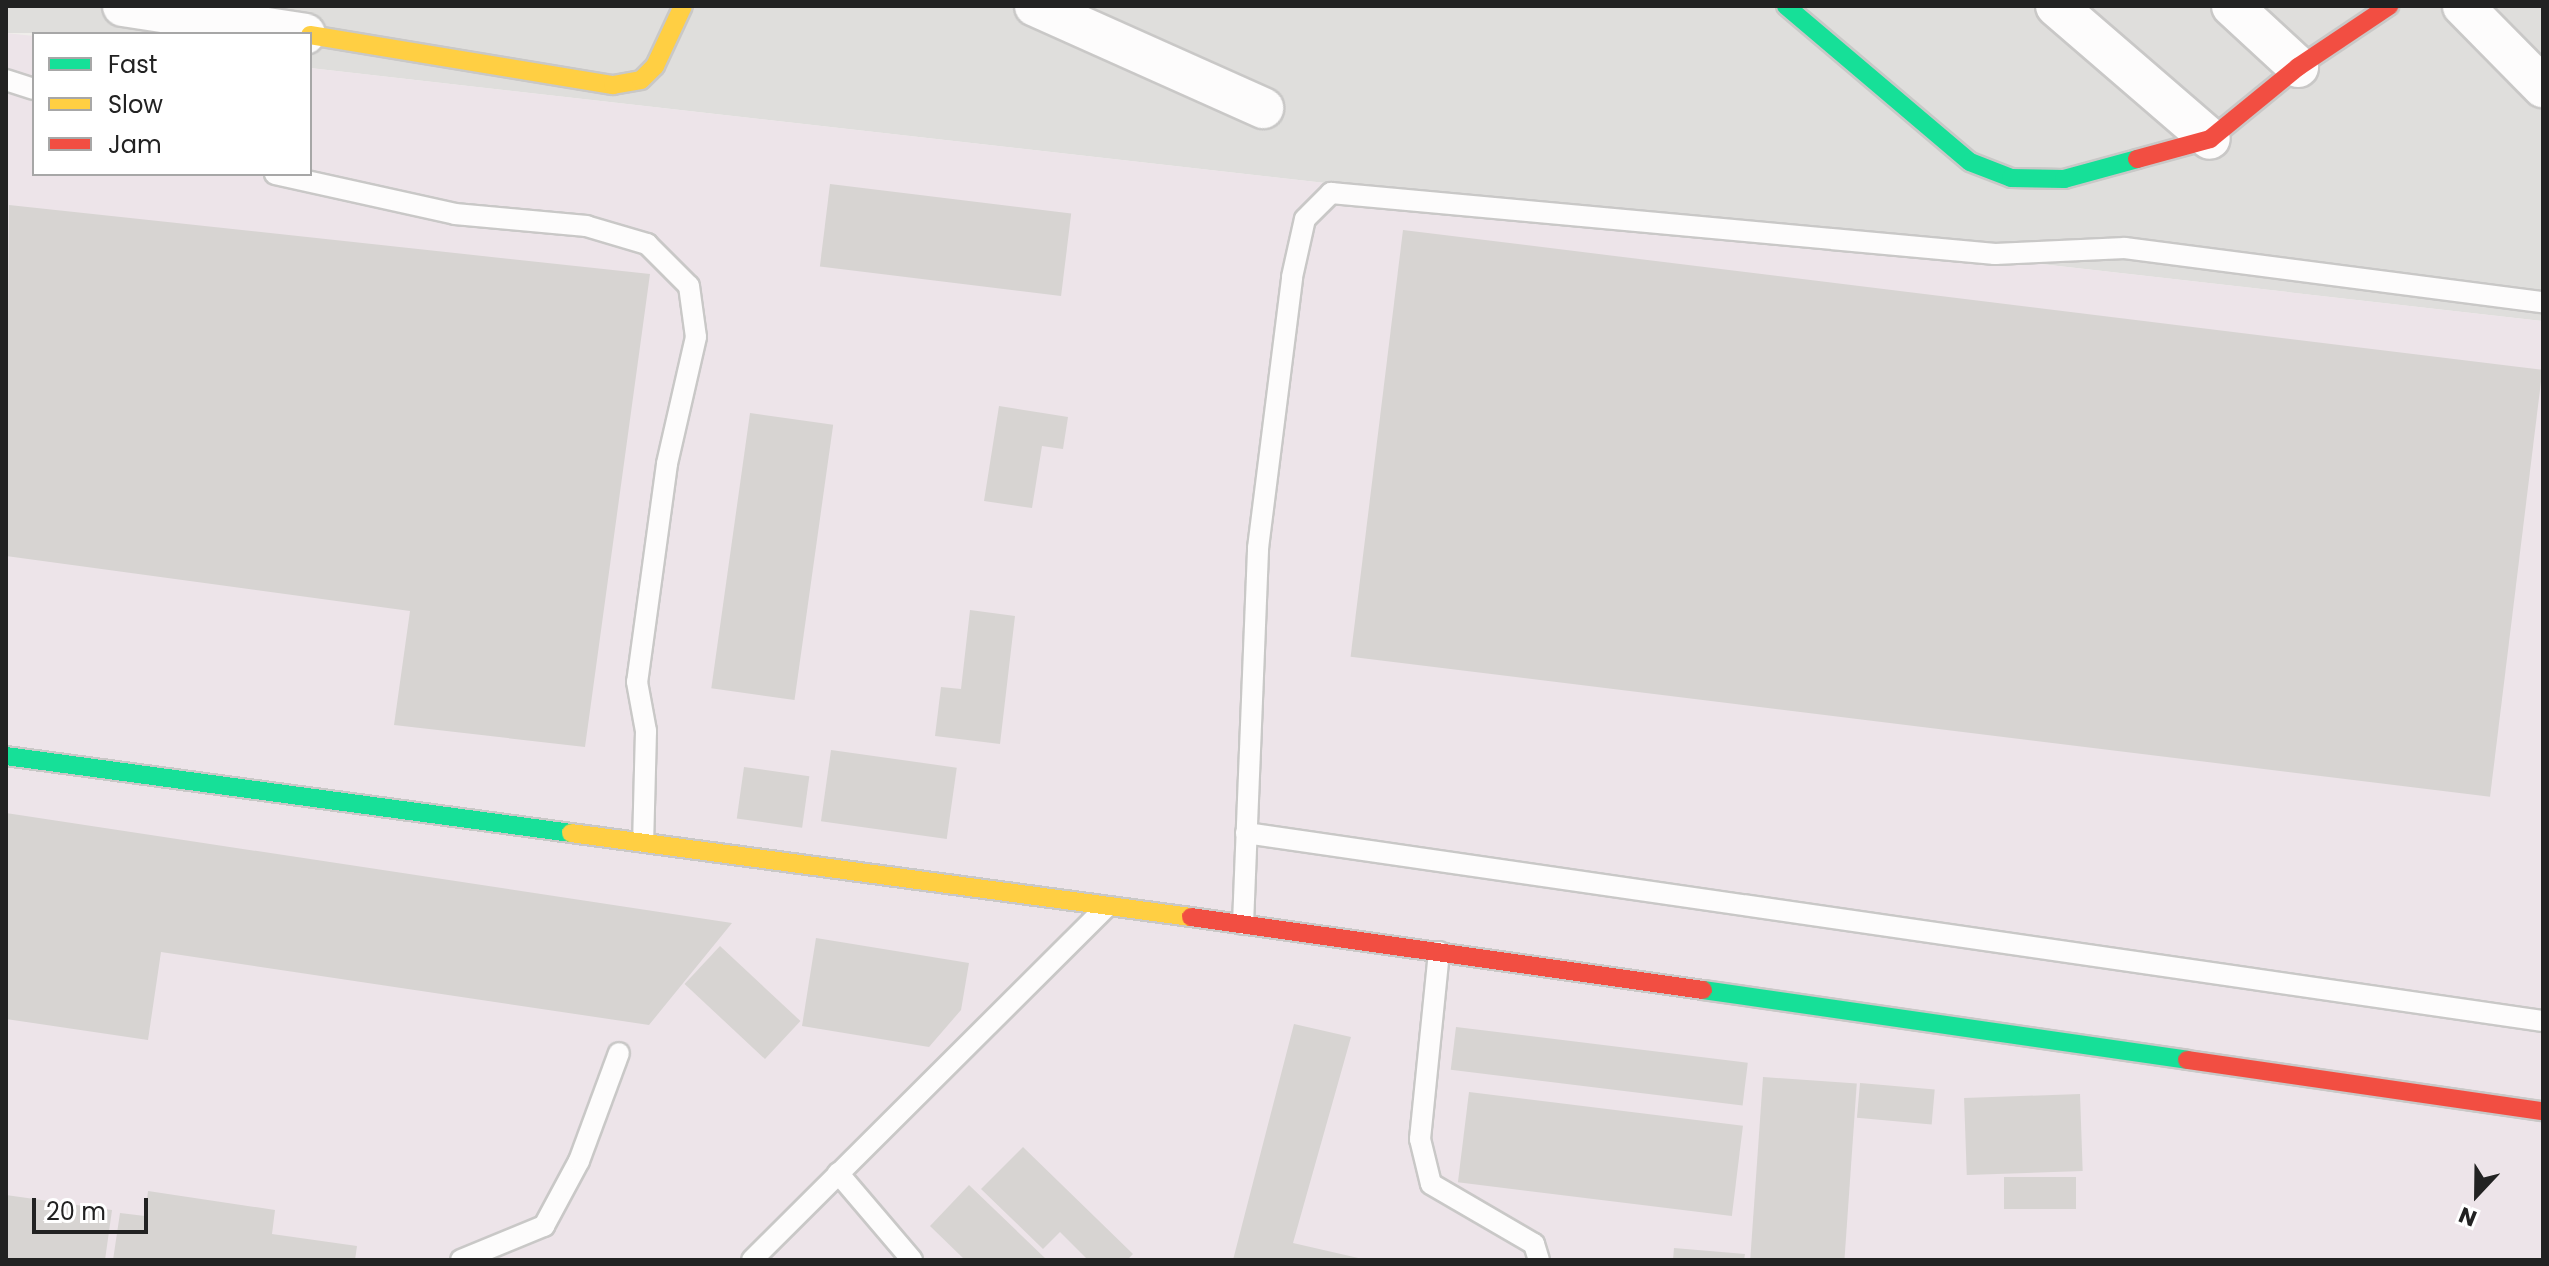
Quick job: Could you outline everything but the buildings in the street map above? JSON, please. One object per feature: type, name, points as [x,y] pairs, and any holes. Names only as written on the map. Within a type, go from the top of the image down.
[{"type":"main road","points":[[312,35],[613,85],[641,80],[655,66],[683,6]]},
{"type":"main road","points":[[1786,6],[1970,162],[2011,178],[2064,179],[2210,139],[2298,67],[2389,6]]},
{"type":"main road","points":[[6,756],[1243,924],[2543,1111]]},
{"type":"street","points":[[123,6],[294,32]]},
{"type":"street","points":[[1035,6],[1263,108]]},
{"type":"street","points":[[2056,6],[2210,139]]},
{"type":"street","points":[[2232,6],[2298,67]]},
{"type":"street","points":[[2463,6],[2543,87]]},
{"type":"lane","points":[[6,80],[32,88]]},
{"type":"lane","points":[[284,176],[455,214],[586,226],[647,244],[689,286],[696,337],[667,464],[637,682],[646,731],[643,842]]},
{"type":"lane","points":[[1243,924],[1258,548],[1292,277],[1305,219],[1331,193],[1995,254],[2125,248],[2543,302]]},
{"type":"lane","points":[[1246,833],[2543,1021]]},
{"type":"lane","points":[[752,1260],[1106,907]]},
{"type":"lane","points":[[1439,952],[1420,1139],[1431,1184],[1534,1244],[1539,1260]]},
{"type":"lane","points":[[461,1260],[544,1226],[579,1161],[619,1053]]},
{"type":"lane","points":[[838,1173],[912,1260]]},
{"type":"shaded area","points":[[6,6],[2543,6],[2543,321],[312,68],[312,32],[6,33]]},
{"type":"shaded area","points":[[6,33],[32,36],[32,176],[312,176],[312,68],[2543,321],[2543,1260],[6,1260]]},
{"type":"traffic: fast","points":[[1786,6],[1970,162],[2011,178],[2064,179],[2137,159]]},
{"type":"traffic: fast","points":[[6,756],[571,833]]},
{"type":"traffic: fast","points":[[1703,990],[2187,1060]]},
{"type":"traffic: slow","points":[[312,35],[613,85],[641,80],[655,66],[683,6]]},
{"type":"traffic: slow","points":[[571,833],[1191,917]]},
{"type":"traffic: jam","points":[[2137,159],[2210,139],[2298,67],[2389,6]]},
{"type":"traffic: jam","points":[[1191,917],[1703,990]]},
{"type":"traffic: jam","points":[[2187,1060],[2543,1111]]}]
